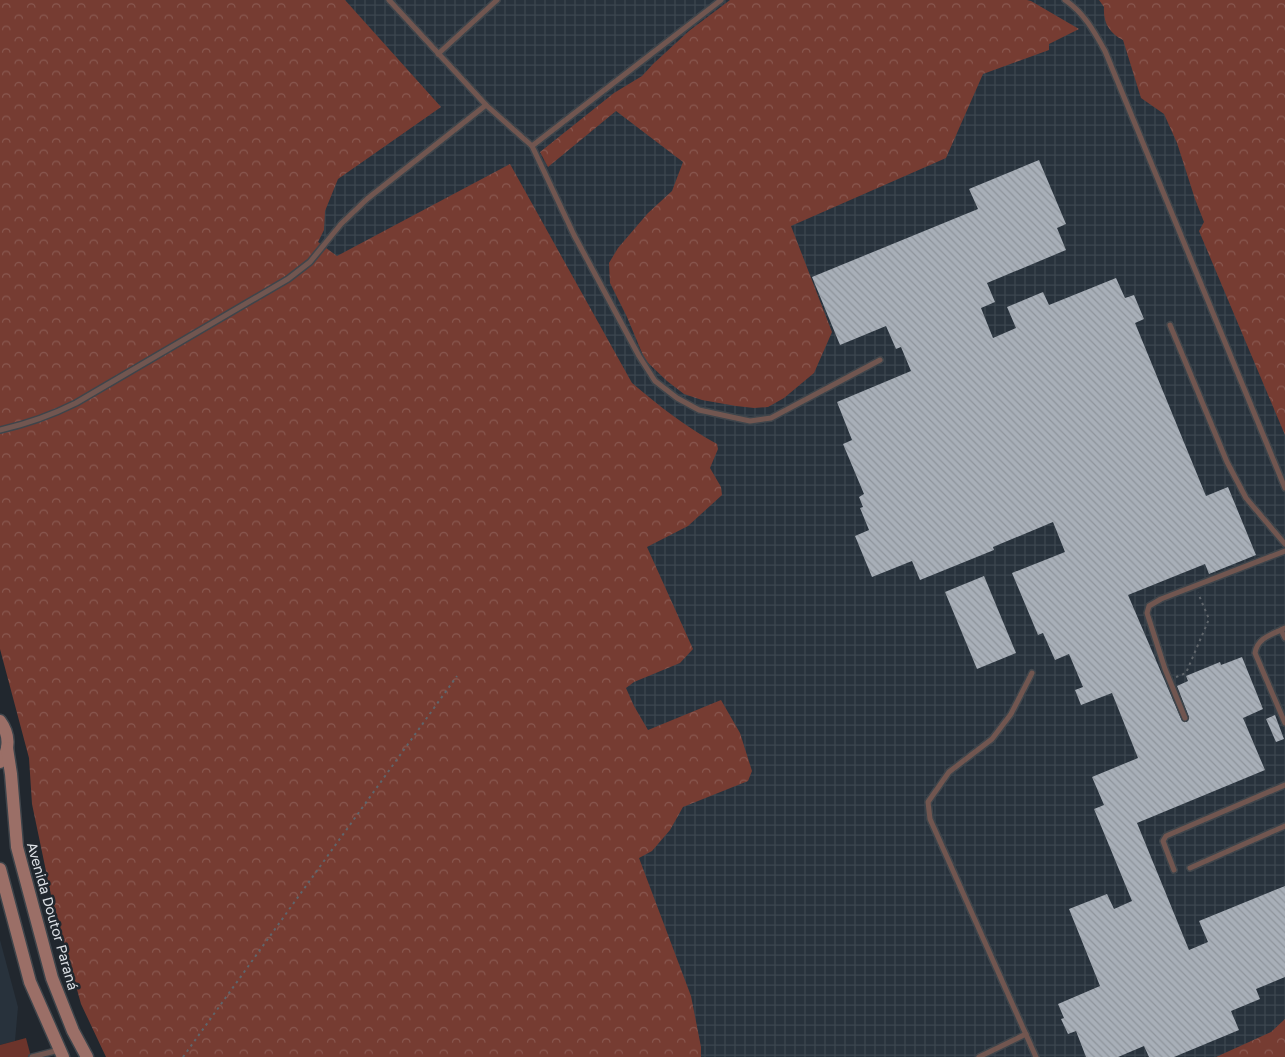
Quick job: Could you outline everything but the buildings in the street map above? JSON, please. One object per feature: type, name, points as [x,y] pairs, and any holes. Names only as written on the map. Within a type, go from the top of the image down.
[{"type":"main road","name":"Avenida Doutor Paraná","points":[[0,721],[8,737],[7,748],[19,854],[52,978],[73,1031],[87,1057]]},
{"type":"main road","points":[[0,762],[7,748]]},
{"type":"main road","points":[[0,868],[30,982],[61,1053]]},
{"type":"main road","points":[[0,888],[12,913]]},
{"type":"lane","points":[[390,0],[486,104],[532,146],[574,235],[639,356],[655,381],[677,398],[698,410],[750,421],[771,418],[880,360]]},
{"type":"lane","points":[[438,54],[497,0]]},
{"type":"lane","points":[[532,146],[721,0]]},
{"type":"lane","points":[[1065,0],[1092,27],[1105,51],[1285,488]]},
{"type":"lane","points":[[0,430],[27,424],[76,403],[288,279],[310,262],[341,224],[367,199],[486,104]]},
{"type":"lane","points":[[1170,325],[1227,462],[1246,498],[1285,544]]},
{"type":"lane","points":[[1185,718],[1169,680],[1147,614],[1149,606],[1161,599],[1285,551]]},
{"type":"lane","points":[[1285,638],[1283,629],[1262,639],[1256,646],[1255,653],[1285,723]]},
{"type":"lane","points":[[1032,674],[1011,714],[992,739],[949,772],[928,802],[930,819],[1036,1057]]},
{"type":"lane","points":[[1174,870],[1163,841],[1166,836],[1285,785]]},
{"type":"lane","points":[[1190,868],[1285,826]]},
{"type":"lane","points":[[979,1057],[1026,1034]]},
{"type":"lane","points":[[32,1057],[61,1053]]},
{"type":"path","points":[[1169,680],[1186,673],[1209,619],[1195,586]]},
{"type":"path","points":[[183,1057],[457,676]]},
{"type":"shaded area","points":[[198,0],[1285,0],[1285,1057],[619,1057],[332,295]]},
{"type":"shaded area","points":[[0,940],[18,1007],[15,1041],[0,1045]]},
{"type":"shaded area","points":[[26,1038],[31,1057],[0,1057],[0,1045]]},
{"type":"green space","points":[[0,0],[345,0],[441,107],[338,179],[325,211],[324,230],[318,242],[337,256],[510,164],[632,383],[673,416],[717,444],[718,449],[710,468],[721,487],[722,495],[688,526],[647,547],[693,649],[680,663],[634,682],[626,688],[648,730],[721,700],[740,733],[752,771],[748,781],[683,807],[670,830],[652,851],[639,858],[691,996],[701,1047],[701,1057],[106,1057],[81,1004],[51,895],[32,804],[29,758],[0,649]]},
{"type":"green space","points":[[730,0],[1027,0],[1079,29],[1049,44],[1049,50],[983,74],[946,158],[791,226],[832,332],[814,373],[784,398],[768,407],[754,408],[702,400],[684,394],[667,381],[645,360],[610,283],[609,263],[618,248],[648,213],[672,191],[683,162],[616,111],[548,167],[540,152],[614,93],[642,76],[689,31]]},
{"type":"green space","points":[[1099,0],[1285,0],[1285,435],[1199,231],[1204,222],[1177,143],[1164,114],[1141,98],[1123,40],[1114,34],[1108,26],[1104,7]]},
{"type":"green space","points":[[1285,1019],[1285,1057],[1216,1057],[1271,1032]]}]
